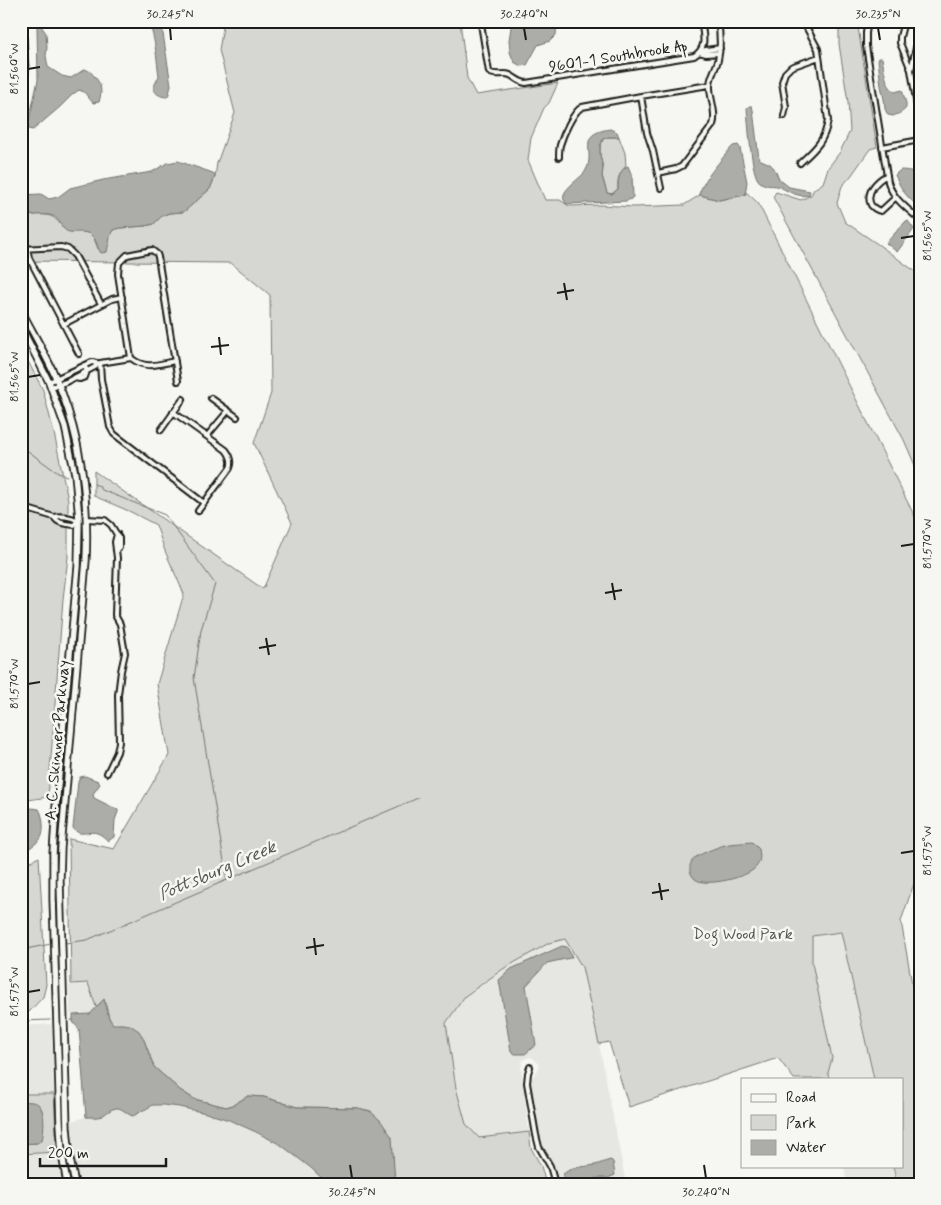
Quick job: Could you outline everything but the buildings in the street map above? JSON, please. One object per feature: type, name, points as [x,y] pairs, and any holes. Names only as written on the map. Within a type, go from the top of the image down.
[{"type":"main road","points":[[21,100],[25,70],[22,21]]},
{"type":"main road","name":"A. C. Skinner Parkway","points":[[21,310],[57,382],[69,416],[79,453],[87,519],[86,561],[61,833],[60,880],[68,1128],[70,1158],[75,1184]]},
{"type":"main road","name":"A. C. Skinner Parkway","points":[[21,327],[50,385],[65,427],[77,489],[78,566],[53,838],[60,1123],[62,1154],[67,1184]]},
{"type":"street","name":"9601-1 Southbrook Ap","points":[[480,22],[489,72],[495,75],[509,74],[526,83],[694,56],[702,48],[704,42],[701,21]]},
{"type":"street","points":[[658,174],[676,170],[682,166],[713,125],[714,114],[709,85],[718,60],[720,38],[718,21]]},
{"type":"street","points":[[800,163],[824,138],[828,126],[828,114],[816,44],[803,21]]},
{"type":"street","points":[[868,21],[866,46],[889,187],[895,198],[920,220]]},
{"type":"street","points":[[904,21],[900,43],[911,70],[917,106]]},
{"type":"street","points":[[911,70],[920,30]]},
{"type":"street","points":[[699,52],[719,50]]},
{"type":"street","points":[[784,116],[786,106],[782,82],[784,73],[791,67],[819,57]]},
{"type":"street","points":[[559,157],[562,140],[578,110],[587,106],[709,85]]},
{"type":"street","points":[[641,96],[647,133],[661,188]]},
{"type":"street","points":[[882,147],[920,140]]},
{"type":"street","points":[[887,176],[882,178],[874,187],[869,195],[869,200],[875,210],[881,211],[895,198]]},
{"type":"street","points":[[21,248],[61,247],[68,249],[75,256],[101,304]]},
{"type":"street","points":[[27,248],[29,258],[79,354]]},
{"type":"street","points":[[131,358],[118,274],[119,263],[127,255],[152,250],[158,257],[178,381]]},
{"type":"street","points":[[64,324],[101,304],[122,296]]},
{"type":"street","points":[[50,385],[92,362],[99,363],[131,358],[143,365],[175,362]]},
{"type":"street","points":[[57,382],[73,378],[99,363]]},
{"type":"street","points":[[99,363],[110,427],[114,434],[204,503]]},
{"type":"street","points":[[84,365],[87,371]]},
{"type":"street","points":[[211,398],[237,417]]},
{"type":"street","points":[[161,430],[183,399]]},
{"type":"street","points":[[207,436],[228,411]]},
{"type":"street","points":[[173,412],[228,452],[231,465],[198,512]]},
{"type":"street","points":[[21,507],[54,518],[57,516],[78,520],[105,520],[111,525],[119,538],[117,542],[119,547],[116,550],[115,615],[120,624],[125,652],[118,696],[119,742],[117,752],[107,773]]},
{"type":"street","points":[[530,1067],[527,1083],[536,1135],[539,1147],[550,1166],[555,1184]]},
{"type":"shaded area","points":[[841,932],[874,1078],[829,1078],[828,1073],[832,1058],[812,963],[812,936]]},
{"type":"shaded area","points":[[565,939],[582,967],[626,1184],[558,1184],[555,1170],[539,1135],[530,1081],[539,1068],[538,1063],[533,1058],[529,1057],[523,1060],[521,1067],[529,1132],[479,1138],[466,1125],[456,1088],[446,1023],[465,996],[503,969],[549,943]]},
{"type":"shaded area","points":[[88,983],[96,1007],[90,1014],[70,1015],[69,985]]},
{"type":"shaded area","points":[[52,1024],[54,1094],[21,1094],[21,1026]]},
{"type":"shaded area","points":[[153,1105],[179,1107],[206,1113],[229,1120],[256,1132],[281,1145],[328,1184],[78,1184],[71,1121],[86,1117],[94,1118],[115,1108],[120,1108],[130,1116],[139,1114]]},
{"type":"shaded area","points":[[57,1152],[62,1184],[21,1184],[21,1154]]},
{"type":"shaded area","points":[[844,1168],[893,1168],[897,1184],[847,1184]]},
{"type":"green space","name":"Dog Wood Park","points":[[224,21],[460,21],[467,78],[476,95],[558,83],[549,103],[544,108],[531,138],[528,160],[545,200],[560,200],[569,206],[634,207],[684,205],[700,195],[719,200],[745,195],[746,192],[758,203],[920,527],[920,866],[901,921],[920,1030],[920,1184],[897,1184],[893,1168],[904,1168],[904,1078],[874,1078],[841,932],[812,936],[812,963],[832,1058],[828,1073],[829,1078],[793,1078],[778,1058],[629,1107],[609,1042],[599,1044],[582,967],[565,939],[549,943],[503,969],[465,996],[446,1023],[456,1088],[466,1124],[479,1138],[529,1132],[531,1148],[541,1166],[546,1184],[395,1184],[393,1165],[371,1111],[357,1108],[297,1107],[264,1097],[248,1096],[226,1107],[194,1099],[180,1090],[154,1067],[144,1040],[122,1024],[113,1025],[104,999],[96,1007],[88,983],[71,984],[69,839],[114,849],[169,755],[157,684],[184,594],[156,525],[94,496],[94,471],[263,589],[292,523],[254,443],[271,393],[270,295],[231,263],[21,261],[21,216],[45,215],[55,218],[63,228],[88,233],[93,236],[98,249],[109,245],[113,230],[154,224],[162,216],[169,213],[183,212],[210,189],[235,113],[219,50]]},
{"type":"green space","points":[[839,21],[857,21],[877,147],[870,149],[842,186],[837,203],[845,222],[920,275],[920,477],[904,440],[773,197],[776,192],[801,200],[811,195],[814,189],[823,183],[828,168],[840,152],[850,131],[848,102],[839,44]]},
{"type":"green space","points":[[619,137],[625,153],[626,166],[619,177],[618,189],[612,194],[607,193],[602,176],[603,168],[600,155],[603,139]]},
{"type":"green space","points":[[21,348],[43,390],[54,433],[68,500],[68,557],[48,797],[21,801]]},
{"type":"green space","points":[[39,857],[46,985],[43,997],[29,1012],[21,1012],[21,866]]},
{"type":"green space","points":[[21,1094],[54,1094],[57,1152],[21,1154],[21,1144],[37,1143],[42,1110],[35,1104],[21,1101]]},
{"type":"water","points":[[147,21],[161,21],[171,85],[167,97],[159,95],[154,89],[159,76],[154,39]]},
{"type":"water","points":[[512,21],[557,21],[556,35],[550,41],[538,45],[527,65],[521,66],[514,62],[510,52],[509,40]]},
{"type":"water","points":[[39,23],[46,33],[48,67],[62,76],[71,78],[85,69],[92,73],[97,80],[101,92],[99,102],[93,103],[84,92],[79,90],[33,130],[29,129],[28,125],[38,80],[37,27]]},
{"type":"water","points":[[879,58],[882,58],[889,86],[895,92],[902,90],[905,100],[905,109],[893,116],[888,115],[885,109]]},
{"type":"water","points":[[752,106],[753,110],[759,159],[770,164],[779,179],[789,187],[810,191],[809,195],[798,195],[778,186],[764,184],[759,181],[756,176],[750,146],[747,108]]},
{"type":"water","points":[[610,129],[617,132],[619,137],[603,139],[600,147],[603,168],[602,176],[607,193],[612,194],[618,189],[620,175],[628,166],[632,176],[633,197],[626,201],[567,204],[564,200],[566,191],[586,170],[590,139],[599,131]]},
{"type":"water","points":[[738,145],[747,182],[745,195],[719,200],[700,195],[705,182],[713,170],[733,146]]},
{"type":"water","points":[[178,161],[213,173],[215,177],[210,189],[183,212],[169,213],[162,216],[154,224],[113,230],[107,252],[101,253],[90,234],[66,231],[53,216],[21,216],[21,195],[41,194],[49,199],[58,197],[70,188],[103,180],[152,172],[167,163]]},
{"type":"water","points":[[901,170],[912,171],[917,175],[920,208],[905,194],[895,175]]},
{"type":"water","points":[[906,221],[914,229],[897,252],[886,243]]},
{"type":"water","points":[[85,776],[98,781],[100,784],[93,794],[94,798],[118,810],[115,820],[114,837],[108,841],[103,836],[94,832],[78,833],[73,828],[78,782],[80,777]]},
{"type":"water","points":[[39,809],[42,815],[43,831],[41,838],[37,842],[21,853],[21,810]]},
{"type":"water","points":[[752,842],[759,849],[760,856],[758,865],[752,871],[736,878],[717,882],[700,881],[691,874],[691,862],[699,855],[726,845]]},
{"type":"water","points":[[562,946],[567,947],[572,957],[547,963],[526,986],[536,1045],[525,1054],[515,1054],[511,1051],[499,980],[511,969]]},
{"type":"water","points":[[104,999],[109,1018],[113,1024],[130,1025],[139,1031],[154,1067],[180,1090],[194,1099],[226,1107],[248,1096],[264,1097],[297,1107],[358,1108],[370,1111],[380,1120],[392,1137],[395,1184],[328,1184],[281,1145],[256,1132],[229,1120],[179,1107],[153,1105],[133,1116],[116,1108],[102,1116],[86,1117],[79,1029],[73,1022],[73,1015],[90,1014]]},
{"type":"water","points":[[21,1101],[36,1103],[41,1107],[44,1121],[43,1136],[42,1140],[37,1143],[21,1144]]},
{"type":"water","points":[[611,1160],[615,1175],[608,1178],[597,1178],[572,1184],[563,1177],[563,1174],[571,1169]]},
{"type":"waterway","points":[[21,446],[58,473],[67,476]]},
{"type":"waterway","points":[[94,484],[102,490],[165,515],[215,584],[201,630],[194,678],[227,880]]},
{"type":"waterway","name":"Pottsburg Creek","points":[[65,943],[87,940],[418,798]]},
{"type":"waterway","name":"Pottsburg Creek","points":[[21,951],[51,944]]},
{"type":"waterway","points":[[21,1021],[50,1020]]}]
